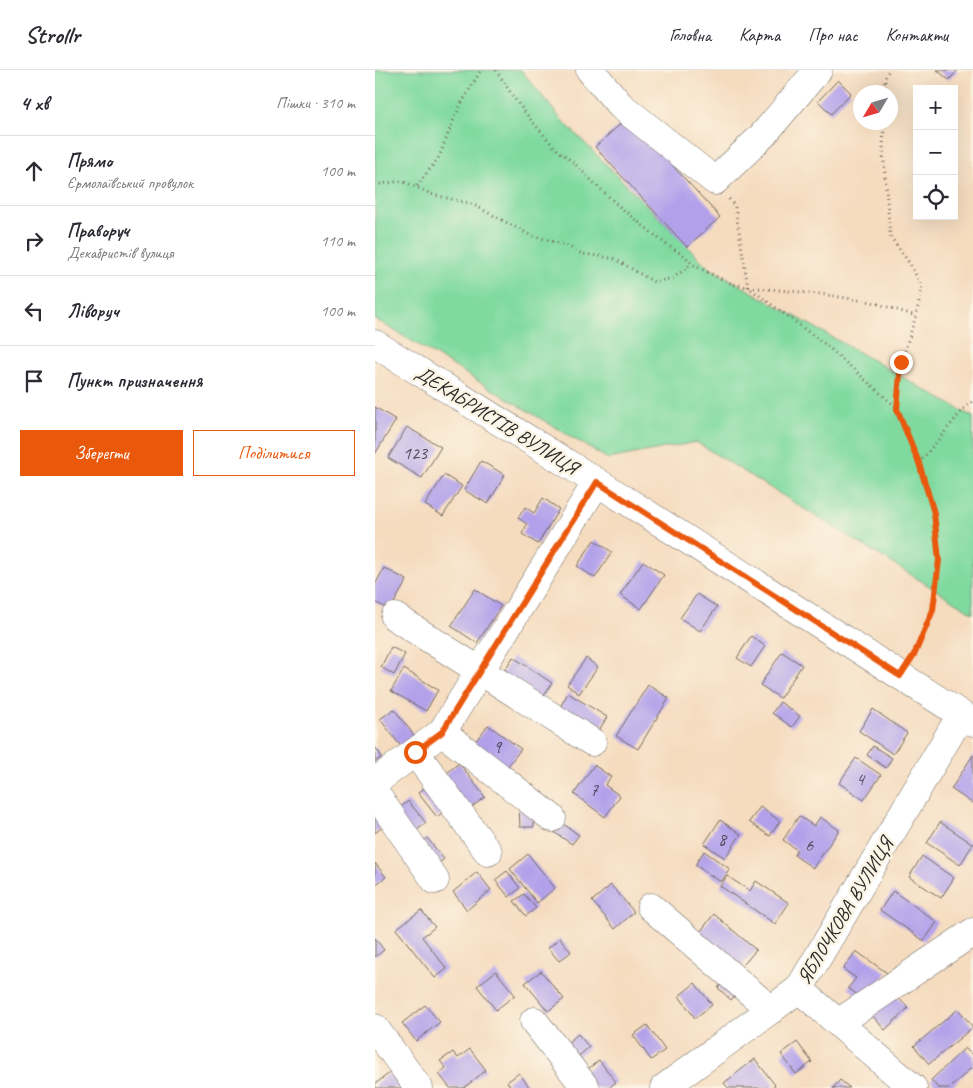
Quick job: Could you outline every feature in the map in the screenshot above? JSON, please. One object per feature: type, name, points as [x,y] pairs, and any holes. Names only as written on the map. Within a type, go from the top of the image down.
[{"type":"street","points":[[590,70],[620,105],[715,181],[762,136],[818,70]]},
{"type":"street","name":"ДЕКАБРИСТІВ ВУЛИЦЯ","points":[[375,344],[597,482],[967,718]]},
{"type":"street","points":[[375,782],[442,732],[597,482]]},
{"type":"street","points":[[395,617],[592,742]]},
{"type":"street","name":"ЯБЛОЧКОВА ВУЛИЦЯ","points":[[664,1088],[799,989],[967,718]]},
{"type":"street","points":[[442,732],[552,818]]},
{"type":"street","points":[[415,752],[488,852]]},
{"type":"street","points":[[375,793],[435,880]]},
{"type":"street","points":[[651,907],[771,1010]]},
{"type":"street","points":[[838,1023],[973,932]]},
{"type":"street","points":[[799,989],[913,1088]]},
{"type":"street","points":[[535,1021],[586,1088]]},
{"type":"street","points":[[375,1028],[419,1088]]},
{"type":"path","points":[[417,186],[439,157],[457,113],[481,70]]},
{"type":"path","points":[[496,70],[514,98],[555,148],[575,164],[621,208],[667,245],[685,256],[692,264],[732,284],[872,302],[916,316]]},
{"type":"path","points":[[885,85],[885,78],[889,70]]},
{"type":"path","points":[[884,130],[883,150],[890,236],[910,264],[922,287],[916,316],[901,362],[897,409]]},
{"type":"path","points":[[375,183],[402,181],[434,195],[472,204],[530,235],[566,245],[582,254],[615,259],[654,282],[673,278],[692,264]]},
{"type":"path","points":[[715,181],[735,207],[748,287],[826,345],[897,409],[919,463],[934,513],[939,560],[933,610],[915,653],[900,676]]},
{"type":"path","points":[[919,463],[966,406],[973,401]]},
{"type":"green space","points":[[375,70],[521,70],[560,118],[708,267],[973,417],[973,613],[696,442],[608,459],[375,319]]},
{"type":"building","points":[[937,70],[958,70],[949,80]]},
{"type":"building","points":[[838,80],[851,93],[831,114],[818,101]]},
{"type":"building","points":[[628,117],[720,217],[687,247],[595,147]]},
{"type":"building","points":[[375,407],[396,420],[375,454]]},
{"type":"building","points":[[407,427],[441,447],[422,478],[388,458]]},
{"type":"building","points":[[481,461],[505,475],[488,504],[464,490]]},
{"type":"building","points":[[444,475],[462,486],[443,516],[425,505]]},
{"type":"building","points":[[543,498],[559,509],[538,544],[522,534],[527,524],[518,518],[525,507],[534,513]]},
{"type":"building","points":[[594,540],[612,552],[595,578],[577,566]]},
{"type":"building","points":[[643,561],[664,575],[641,609],[620,595]]},
{"type":"building","points":[[384,568],[407,580],[390,610],[375,602],[375,585]]},
{"type":"building","points":[[475,589],[501,606],[477,643],[451,626]]},
{"type":"building","points":[[697,594],[717,607],[700,631],[680,618]]},
{"type":"building","points":[[751,636],[765,646],[751,667],[737,658]]},
{"type":"building","points":[[391,647],[405,654],[394,675],[381,667]]},
{"type":"building","points":[[782,652],[802,665],[780,698],[760,685]]},
{"type":"building","points":[[513,657],[552,683],[539,702],[500,677]]},
{"type":"building","points":[[586,658],[598,667],[579,694],[567,685]]},
{"type":"building","points":[[404,669],[438,690],[426,711],[391,691]]},
{"type":"building","points":[[648,685],[669,698],[638,749],[616,736]]},
{"type":"building","points":[[568,693],[607,717],[595,737],[556,714]]},
{"type":"building","points":[[780,702],[800,716],[792,727],[772,713]]},
{"type":"building","points":[[394,709],[416,738],[402,748],[380,719]]},
{"type":"building","points":[[873,709],[907,733],[893,754],[859,731]]},
{"type":"building","points":[[488,725],[521,749],[505,770],[472,746]]},
{"type":"building","points":[[873,746],[892,758],[886,768],[867,755]]},
{"type":"building","points":[[375,747],[382,757],[375,762]]},
{"type":"building","points":[[973,755],[973,802],[972,803],[951,789]]},
{"type":"building","points":[[856,758],[881,775],[864,800],[839,783]]},
{"type":"building","points":[[459,763],[485,797],[468,810],[442,777]]},
{"type":"building","points":[[594,765],[611,777],[605,785],[620,796],[605,817],[574,794]]},
{"type":"building","points":[[431,783],[449,807],[437,817],[418,793]]},
{"type":"building","points":[[408,801],[426,823],[410,836],[392,814]]},
{"type":"building","points":[[519,807],[534,807],[534,827],[520,827]]},
{"type":"building","points":[[760,807],[780,821],[770,836],[749,822]]},
{"type":"building","points":[[375,811],[385,825],[375,833]]},
{"type":"building","points":[[799,816],[814,826],[820,817],[839,830],[813,868],[794,855],[797,850],[783,840]]},
{"type":"building","points":[[720,820],[741,834],[725,858],[704,844]]},
{"type":"building","points":[[940,822],[973,844],[960,865],[927,843]]},
{"type":"building","points":[[562,823],[579,835],[572,844],[555,833]]},
{"type":"building","points":[[427,838],[444,859],[434,867],[417,846]]},
{"type":"building","points":[[704,851],[730,869],[721,882],[695,865]]},
{"type":"building","points":[[528,854],[555,888],[537,903],[510,869]]},
{"type":"building","points":[[922,856],[954,878],[941,898],[909,877]]},
{"type":"building","points":[[375,863],[386,877],[375,885]]},
{"type":"building","points":[[507,871],[520,888],[509,897],[495,880]]},
{"type":"building","points":[[477,872],[491,890],[467,910],[453,892]]},
{"type":"building","points":[[727,876],[750,891],[756,881],[789,903],[775,924],[720,886]]},
{"type":"building","points":[[611,885],[634,912],[615,929],[592,901]]},
{"type":"building","points":[[893,891],[937,922],[924,941],[880,910]]},
{"type":"building","points":[[524,894],[536,908],[526,916],[514,901]]},
{"type":"building","points":[[421,910],[435,927],[422,937],[447,969],[435,978],[396,929]]},
{"type":"building","points":[[714,914],[756,950],[737,972],[700,932]]},
{"type":"building","points":[[375,938],[384,950],[375,957]]},
{"type":"building","points":[[560,938],[571,952],[559,961],[548,948]]},
{"type":"building","points":[[856,951],[887,973],[866,1001],[848,988],[856,978],[843,969]]},
{"type":"building","points":[[496,971],[515,995],[496,1010],[477,986]]},
{"type":"building","points":[[541,971],[564,999],[548,1011],[525,983]]},
{"type":"building","points":[[726,979],[739,991],[731,1000],[718,988]]},
{"type":"building","points":[[695,983],[712,1005],[695,1018],[679,996]]},
{"type":"building","points":[[893,992],[908,1008],[885,1030],[871,1014]]},
{"type":"building","points":[[425,1005],[440,1022],[416,1041],[402,1023]]},
{"type":"building","points":[[958,1009],[973,1027],[929,1064],[914,1046]]},
{"type":"building","points":[[647,1025],[665,1050],[651,1060],[633,1035]]},
{"type":"building","points":[[578,1034],[589,1047],[572,1062],[561,1048]]},
{"type":"building","points":[[797,1042],[812,1062],[796,1074],[781,1054]]},
{"type":"building","points":[[965,1048],[973,1056],[973,1066],[950,1088],[938,1088],[931,1080]]},
{"type":"building","points":[[470,1049],[486,1070],[464,1088],[450,1088],[439,1074],[446,1068],[440,1061],[453,1052],[458,1058]]},
{"type":"building","points":[[755,1059],[775,1085],[771,1088],[728,1088],[724,1083]]},
{"type":"building","points":[[599,1060],[616,1082],[609,1088],[594,1088],[582,1074]]},
{"type":"building","points":[[391,1072],[403,1088],[376,1088],[375,1084]]},
{"type":"building","points":[[519,1073],[530,1088],[512,1088],[507,1082]]},
{"type":"building","points":[[840,1080],[850,1088],[833,1088]]},
{"type":"route","points":[[415,752],[442,732],[597,482],[900,676],[915,653],[933,610],[939,560],[934,513],[919,463],[897,409],[901,362]]}]
